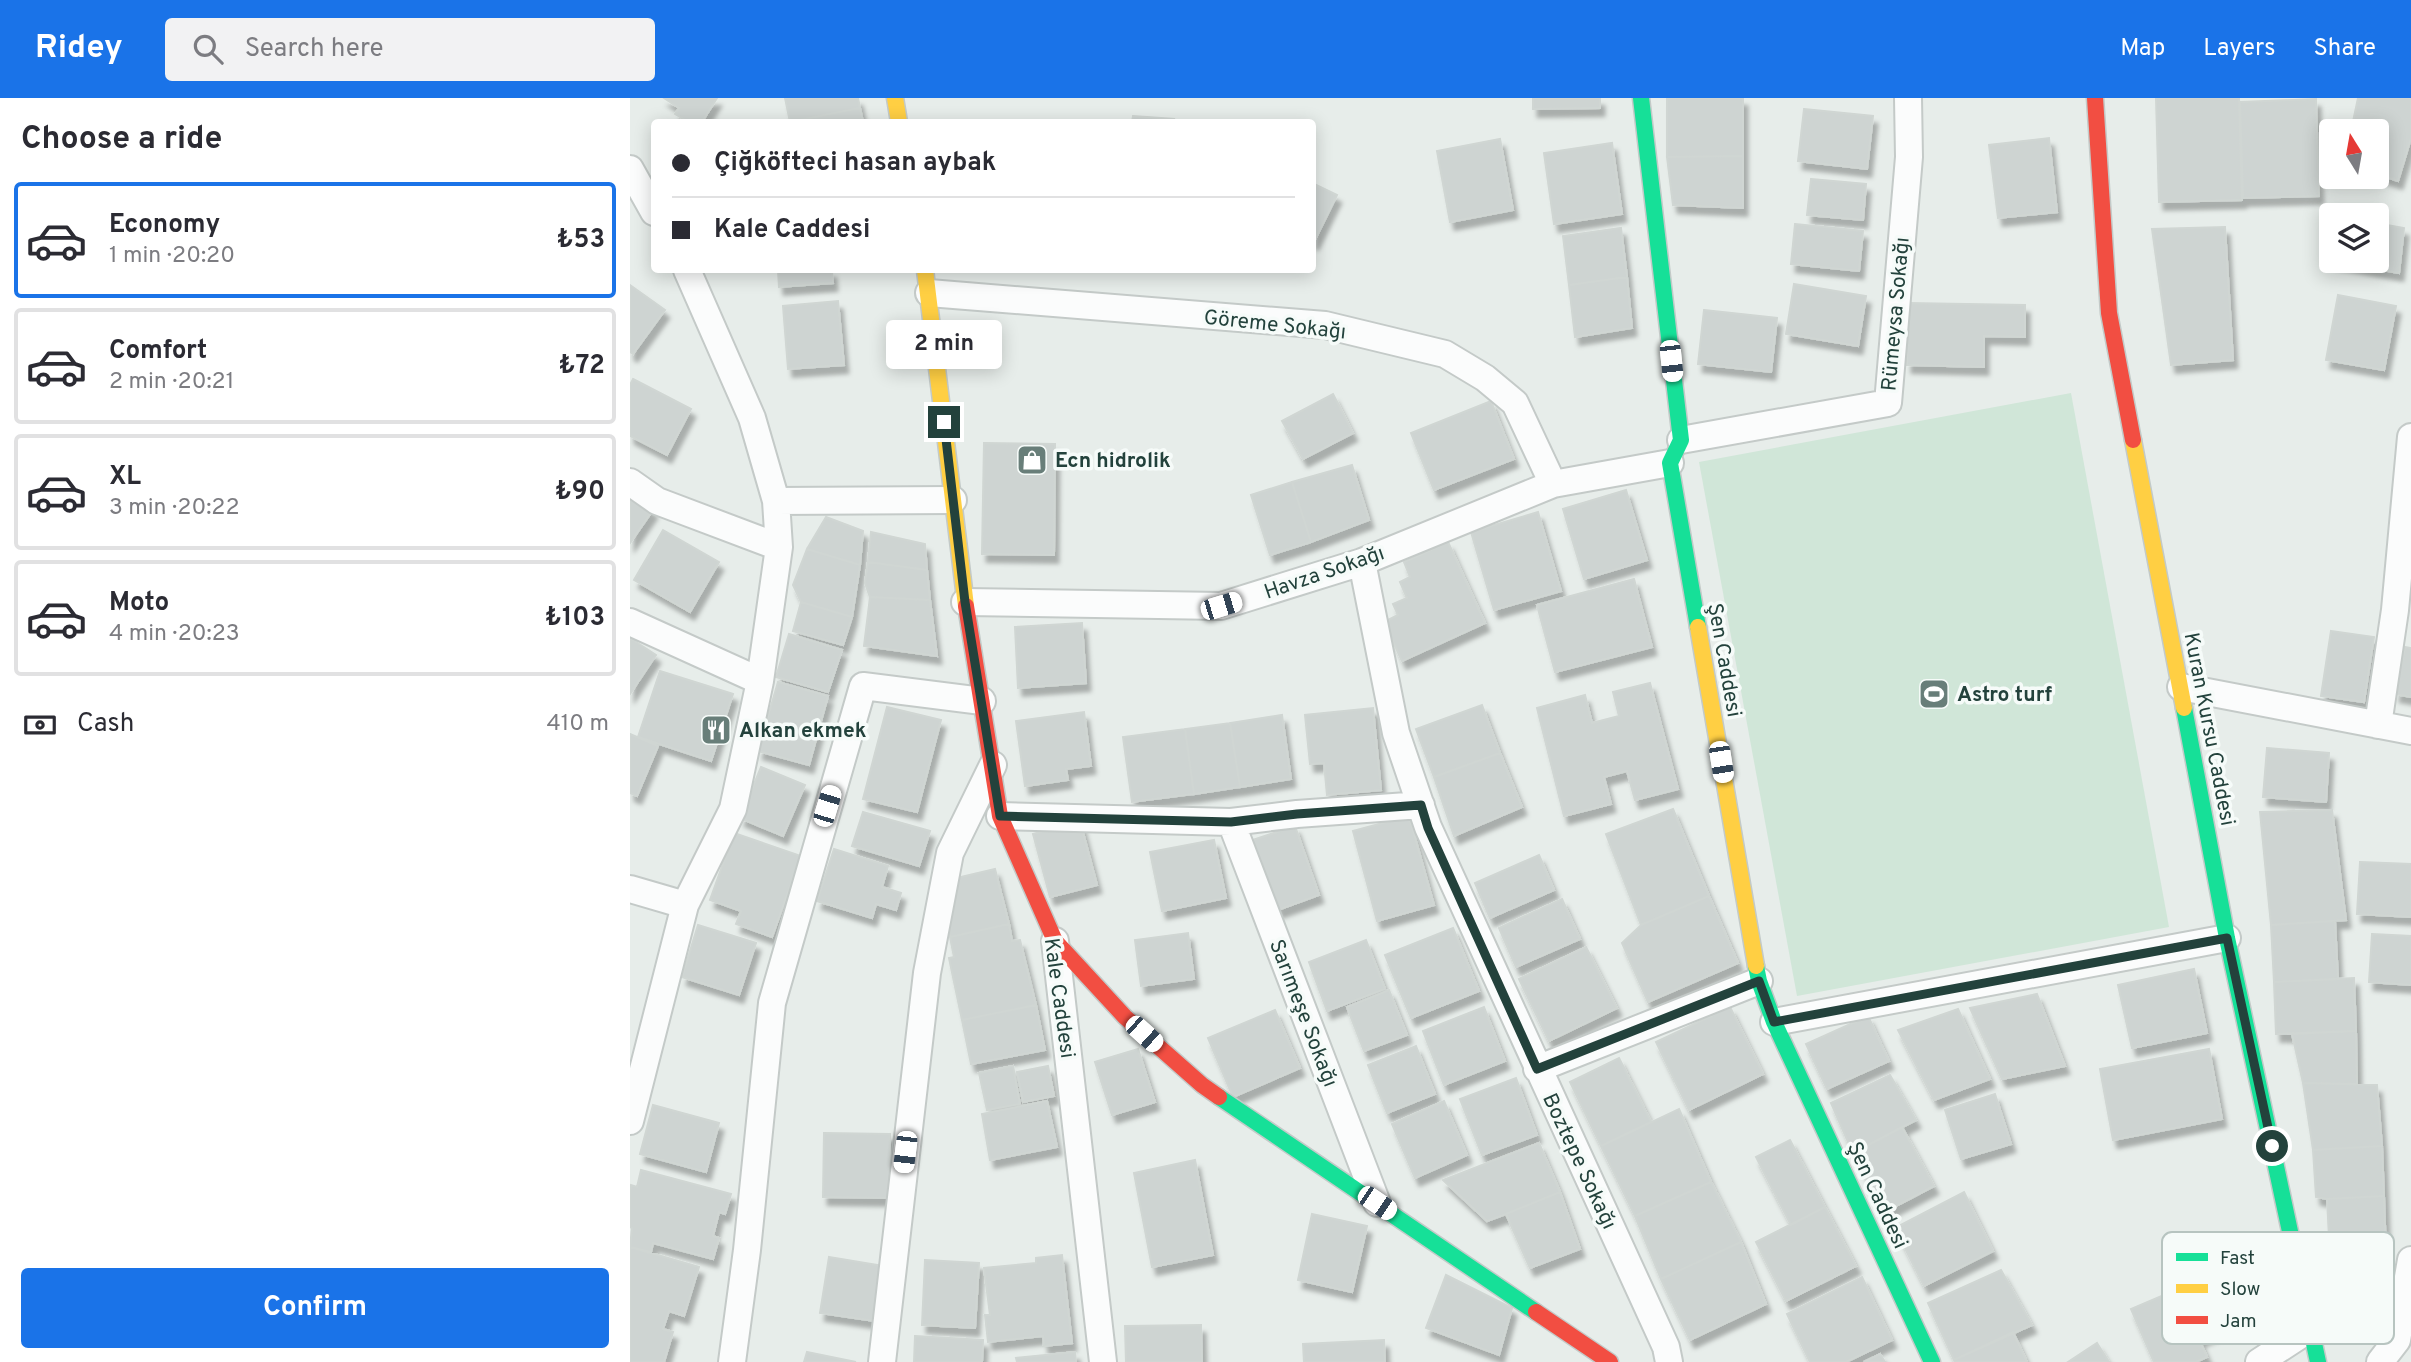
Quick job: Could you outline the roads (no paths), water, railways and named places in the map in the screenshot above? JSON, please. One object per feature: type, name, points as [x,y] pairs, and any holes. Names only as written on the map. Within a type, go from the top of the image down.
[{"type":"street","points":[[895,98],[898,119]]},
{"type":"street","name":"Şen Caddesi","points":[[1641,98],[1675,452],[1759,981],[1774,1022],[1932,1362]]},
{"type":"street","name":"Rümeysa Sokağı","points":[[1675,452],[1888,403],[1909,157],[1908,98]]},
{"type":"street","name":"Kuran Kursu Caddesi","points":[[2095,98],[2109,313],[2227,938],[2290,1232]]},
{"type":"street","points":[[630,169],[651,207]]},
{"type":"street","points":[[630,1121],[685,905],[733,809],[760,681],[779,547],[776,501],[752,418],[688,273]]},
{"type":"street","name":"Göreme Sokağı","points":[[927,281],[1325,325],[1445,354],[1485,379],[1515,403],[1553,484]]},
{"type":"street","name":"Kale Caddesi","points":[[927,281],[965,602],[1000,816],[1055,941],[1103,1362]]},
{"type":"street","points":[[2378,724],[2395,610],[2411,437]]},
{"type":"street","name":"Havza Sokağı","points":[[965,602],[1221,606],[1362,562],[1553,484],[1675,452]]},
{"type":"street","points":[[630,482],[657,501],[779,547]]},
{"type":"street","points":[[776,501],[953,500]]},
{"type":"street","name":"Boztepe Sokağı","points":[[1362,562],[1396,733],[1428,828],[1666,1347],[1669,1362]]},
{"type":"street","points":[[630,622],[760,681]]},
{"type":"street","points":[[732,1362],[747,1250],[772,1003],[863,685],[982,702]]},
{"type":"street","points":[[2181,687],[2411,731]]},
{"type":"street","points":[[882,1362],[927,972],[950,853],[993,765]]},
{"type":"street","points":[[1000,816],[1231,822],[1421,805]]},
{"type":"street","name":"Sarımeşe Sokağı","points":[[1231,822],[1377,1203]]},
{"type":"street","points":[[630,889],[685,905]]},
{"type":"street","points":[[1774,1022],[2227,938]]},
{"type":"street","points":[[1055,941],[1125,1017],[1202,1085],[1610,1362]]},
{"type":"street","points":[[1537,1069],[1759,981]]},
{"type":"street","points":[[2394,1343],[2411,1261]]},
{"type":"street","points":[[2259,1362],[2287,1344]]},
{"type":"street","name":"Kuran Kursu Caddesi","points":[[2314,1344],[2318,1362]]},
{"type":"street","points":[[2380,1362],[2393,1344]]},
{"type":"place","name":"Ecn hidrolik","points":[[1032,460]]},
{"type":"place","name":"Astro turf","points":[[1934,694]]},
{"type":"place","name":"Alkan ekmek","points":[[716,730]]}]
